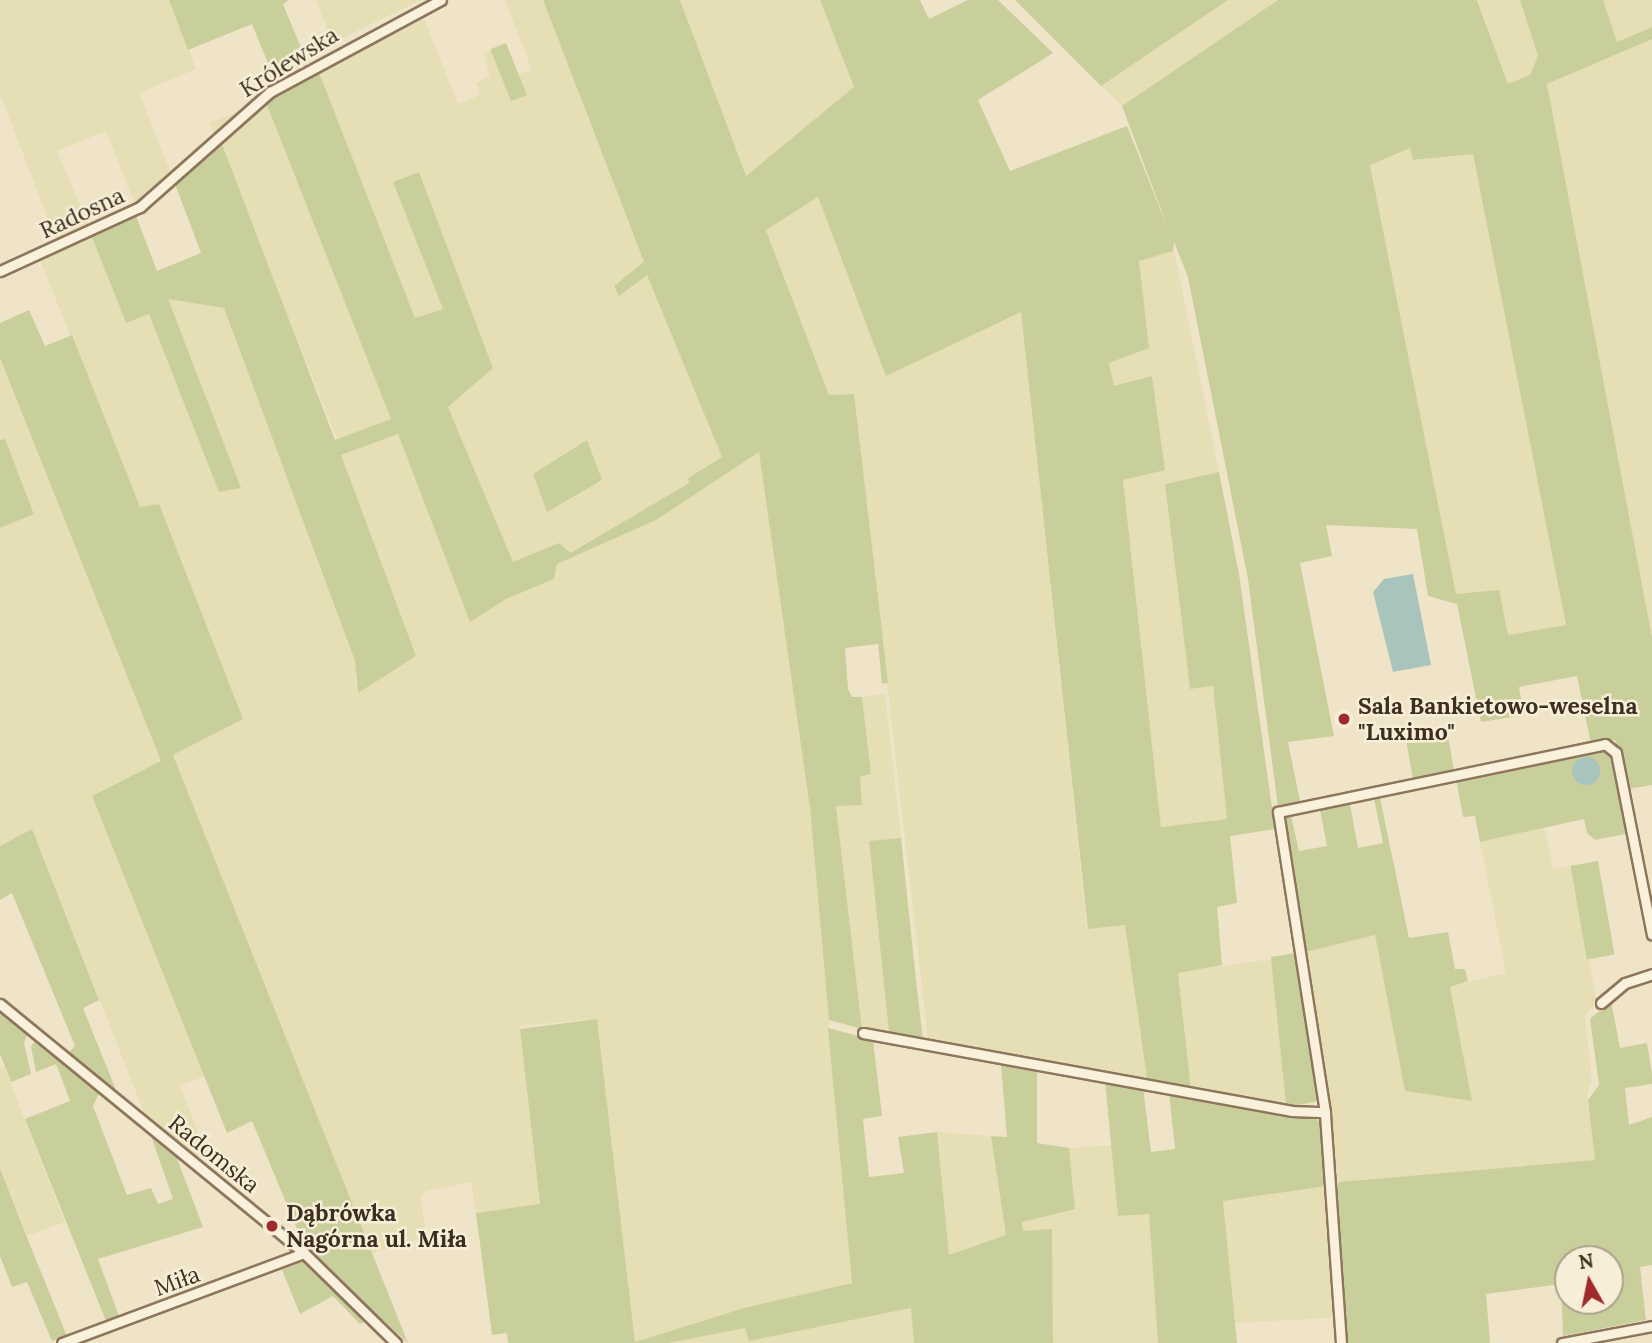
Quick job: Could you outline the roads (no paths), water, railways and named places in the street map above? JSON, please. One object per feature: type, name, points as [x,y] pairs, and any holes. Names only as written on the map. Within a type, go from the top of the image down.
[{"type":"street","name":"Królewska","points":[[173,179],[270,92],[441,0]]},
{"type":"street","name":"Radosna","points":[[0,271],[131,212],[173,179]]},
{"type":"street","points":[[1341,1343],[1325,1112],[1278,812],[1605,744],[1616,753],[1652,934]]},
{"type":"street","points":[[1601,1003],[1625,983],[1652,974]]},
{"type":"street","name":"Radomska","points":[[0,1004],[304,1253],[396,1343]]},
{"type":"street","points":[[863,1033],[1291,1111],[1325,1112]]},
{"type":"street","name":"Miła","points":[[62,1343],[304,1253]]},
{"type":"street","points":[[1562,1343],[1652,1326]]},
{"type":"water","points":[[1413,574],[1431,665],[1393,672],[1373,592],[1384,579]]},
{"type":"water","points":[[1586,757],[1596,761],[1600,771],[1596,781],[1586,785],[1576,781],[1572,771],[1576,761]]},
{"type":"place","name":"Sala Bankietowo-weselna \"Luximo\"","points":[[1344,719]]},
{"type":"place","name":"Dąbrówka Nagórna ul. Miła","points":[[272,1226]]}]
